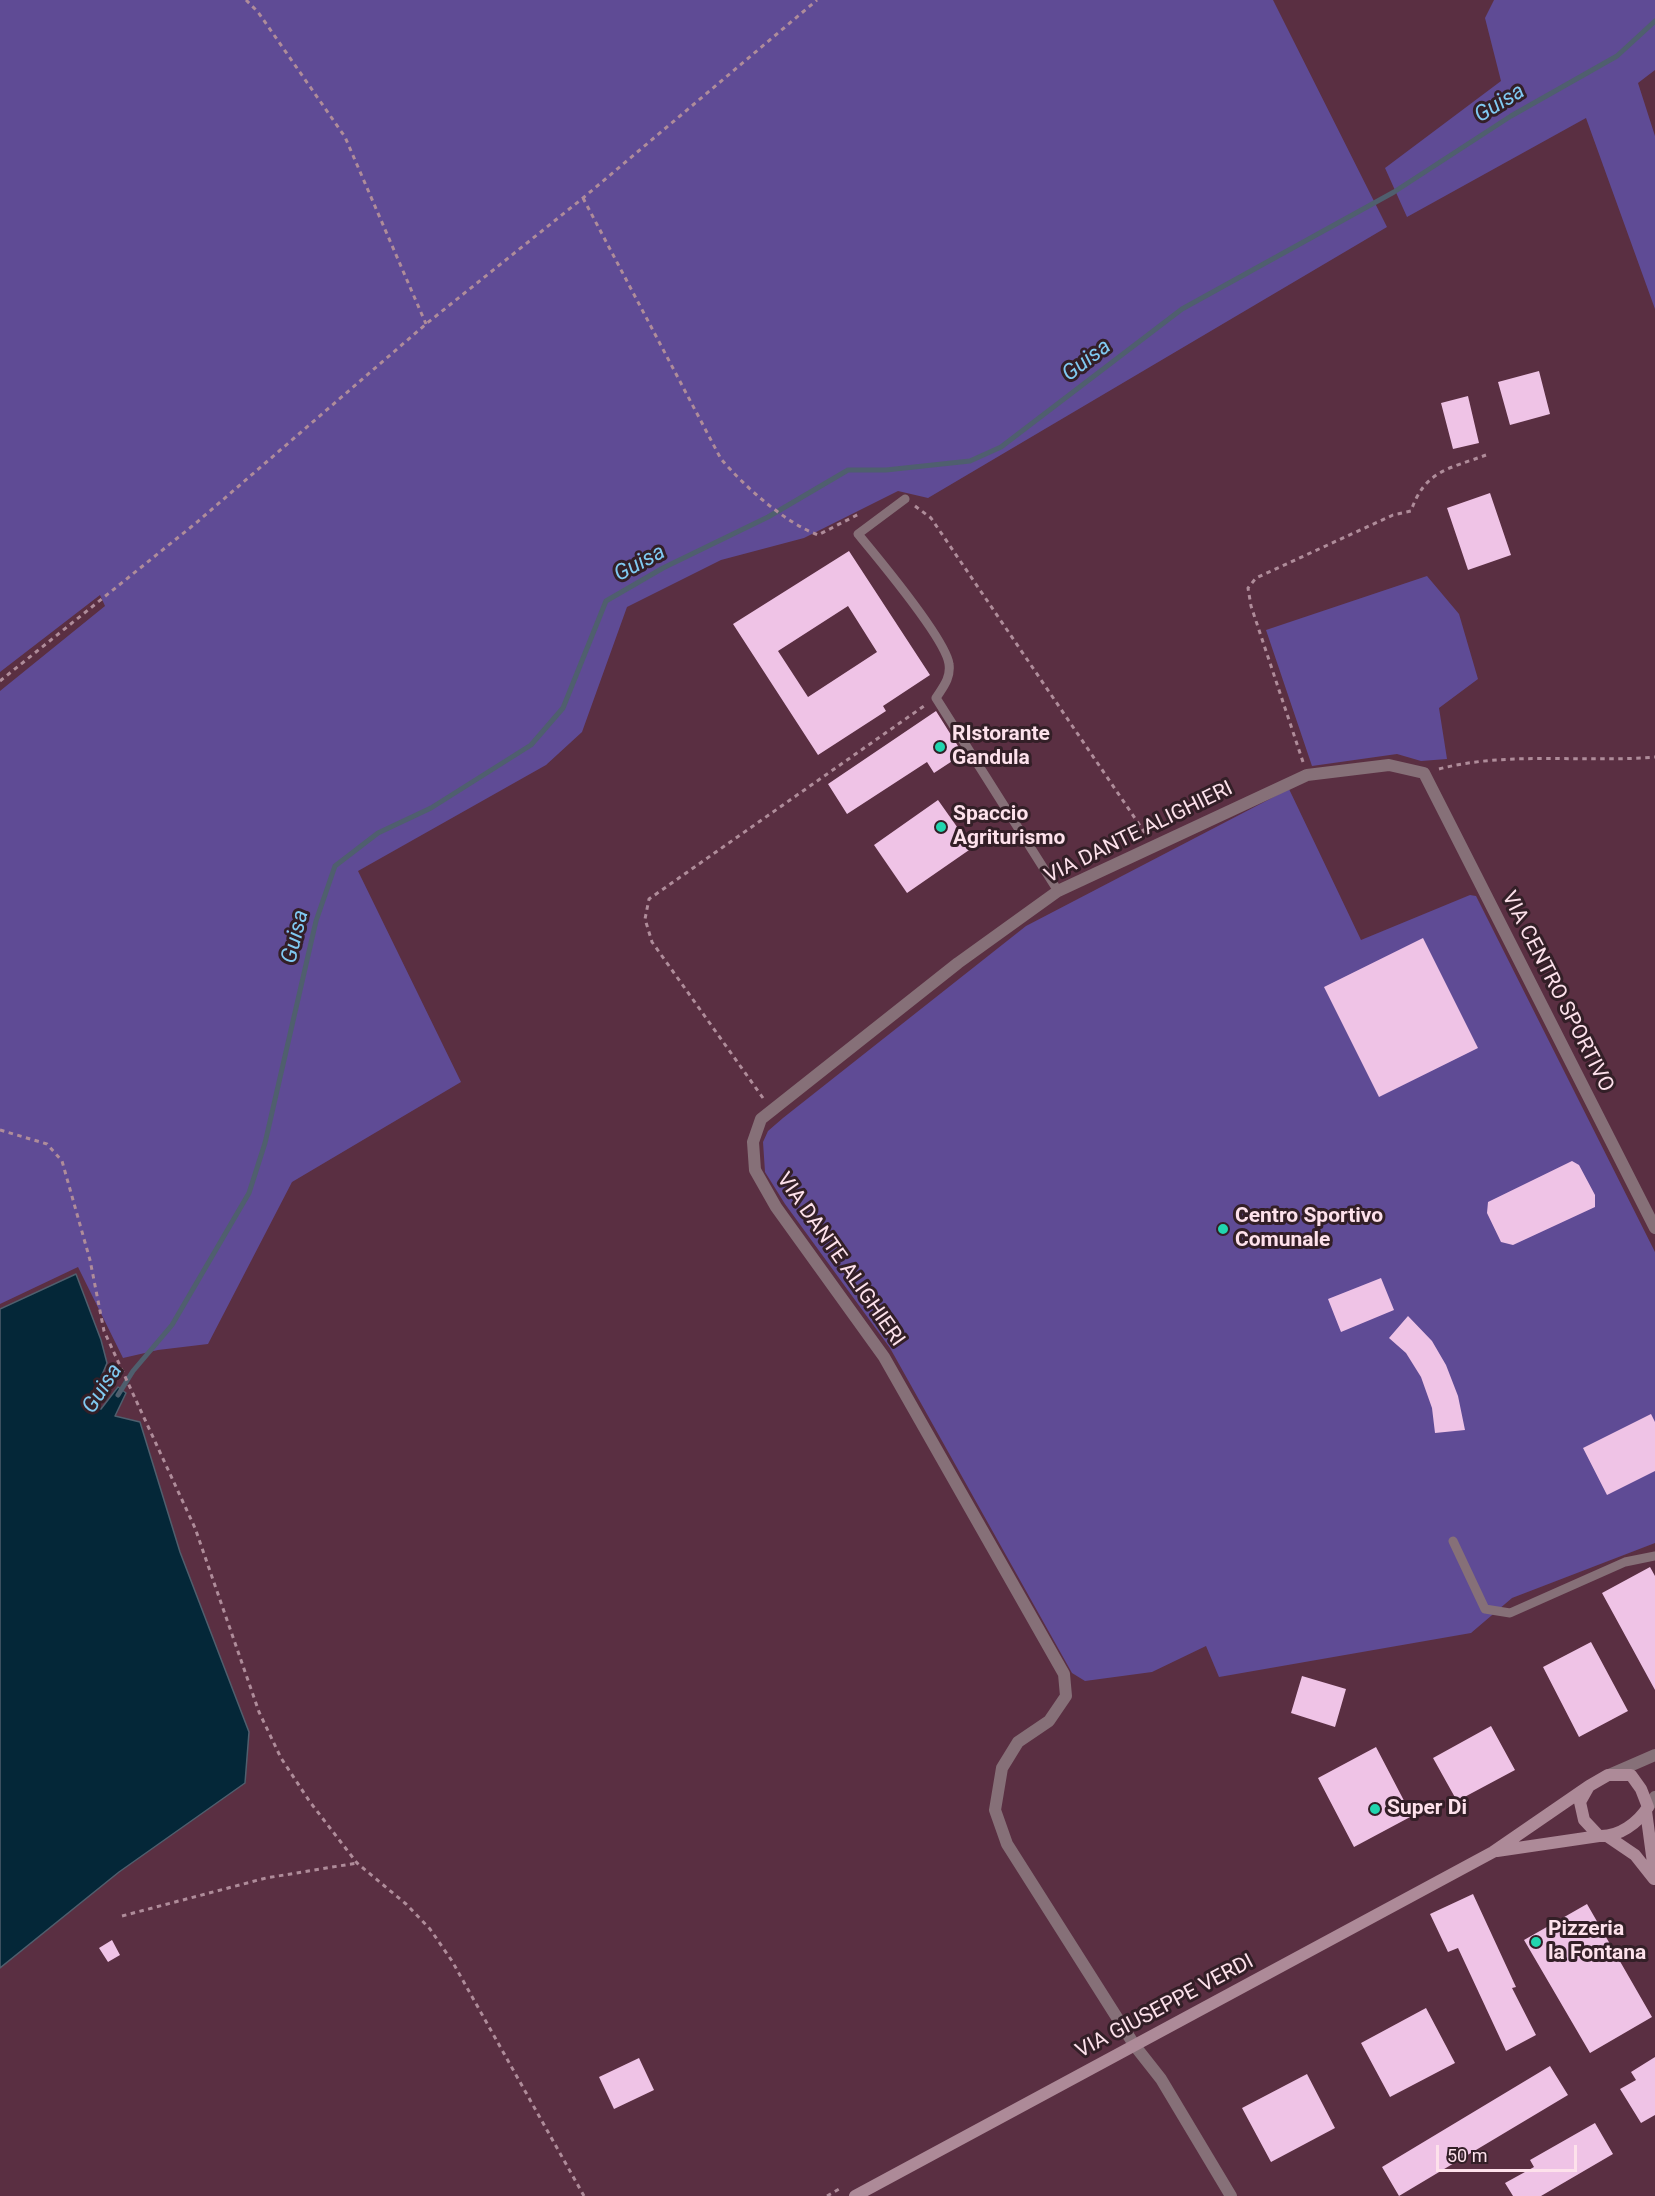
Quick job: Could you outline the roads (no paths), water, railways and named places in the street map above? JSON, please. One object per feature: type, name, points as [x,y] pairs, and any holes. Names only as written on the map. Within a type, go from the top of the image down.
[{"type":"street","name":"VIA DANTE ALIGHIERI","points":[[1231,2196],[1161,2079],[1135,2046],[1007,1844],[995,1810],[1002,1768],[1018,1742],[1049,1721],[1066,1696],[1064,1674],[884,1357],[776,1207],[754,1170],[753,1143],[761,1119],[771,1109],[958,963],[1058,891],[1307,775],[1389,765],[1424,773]]},
{"type":"street","name":"VIA CENTRO SPORTIVO","points":[[1424,773],[1655,1228]]},
{"type":"street","points":[[1655,1755],[1608,1775],[1589,1786],[1580,1802],[1584,1820],[1603,1836],[1635,1855],[1655,1879]]},
{"type":"street","points":[[1608,1775],[1631,1775],[1650,1805],[1655,1879]]},
{"type":"street","name":"VIA GIUSEPPE VERDI","points":[[855,2196],[1493,1852],[1589,1786]]},
{"type":"street","points":[[1603,1836],[1629,1827],[1640,1819],[1650,1805]]},
{"type":"street","name":"VIA GIUSEPPE VERDI","points":[[1493,1852],[1603,1836]]},
{"type":"lane","points":[[905,499],[858,534],[894,577],[937,639],[949,662],[949,678],[936,698],[1058,891]]},
{"type":"lane","points":[[1453,1541],[1485,1609],[1510,1613],[1625,1562],[1655,1556]]},
{"type":"water","points":[[76,1274],[101,1340],[107,1363],[89,1406],[101,1409],[118,1387],[126,1393],[115,1416],[140,1422],[180,1552],[249,1732],[245,1783],[119,1872],[0,1968],[0,1309]]},
{"type":"waterway","name":"Guisa","points":[[118,1395],[133,1371],[172,1325],[249,1193],[265,1143],[316,921],[335,866],[378,833],[431,808],[531,745],[563,708],[606,601],[663,568],[768,517],[848,470],[886,470],[970,461],[1001,447],[1182,309],[1394,192],[1511,116],[1617,56],[1655,21]]},
{"type":"place","name":"RIstorante Gandula","points":[[940,747]]},
{"type":"place","name":"Spaccio Agriturismo","points":[[941,827]]},
{"type":"place","name":"Centro Sportivo Comunale","points":[[1223,1229]]},
{"type":"place","name":"Super Di","points":[[1375,1809]]},
{"type":"place","name":"Pizzeria la Fontana","points":[[1536,1942]]}]
